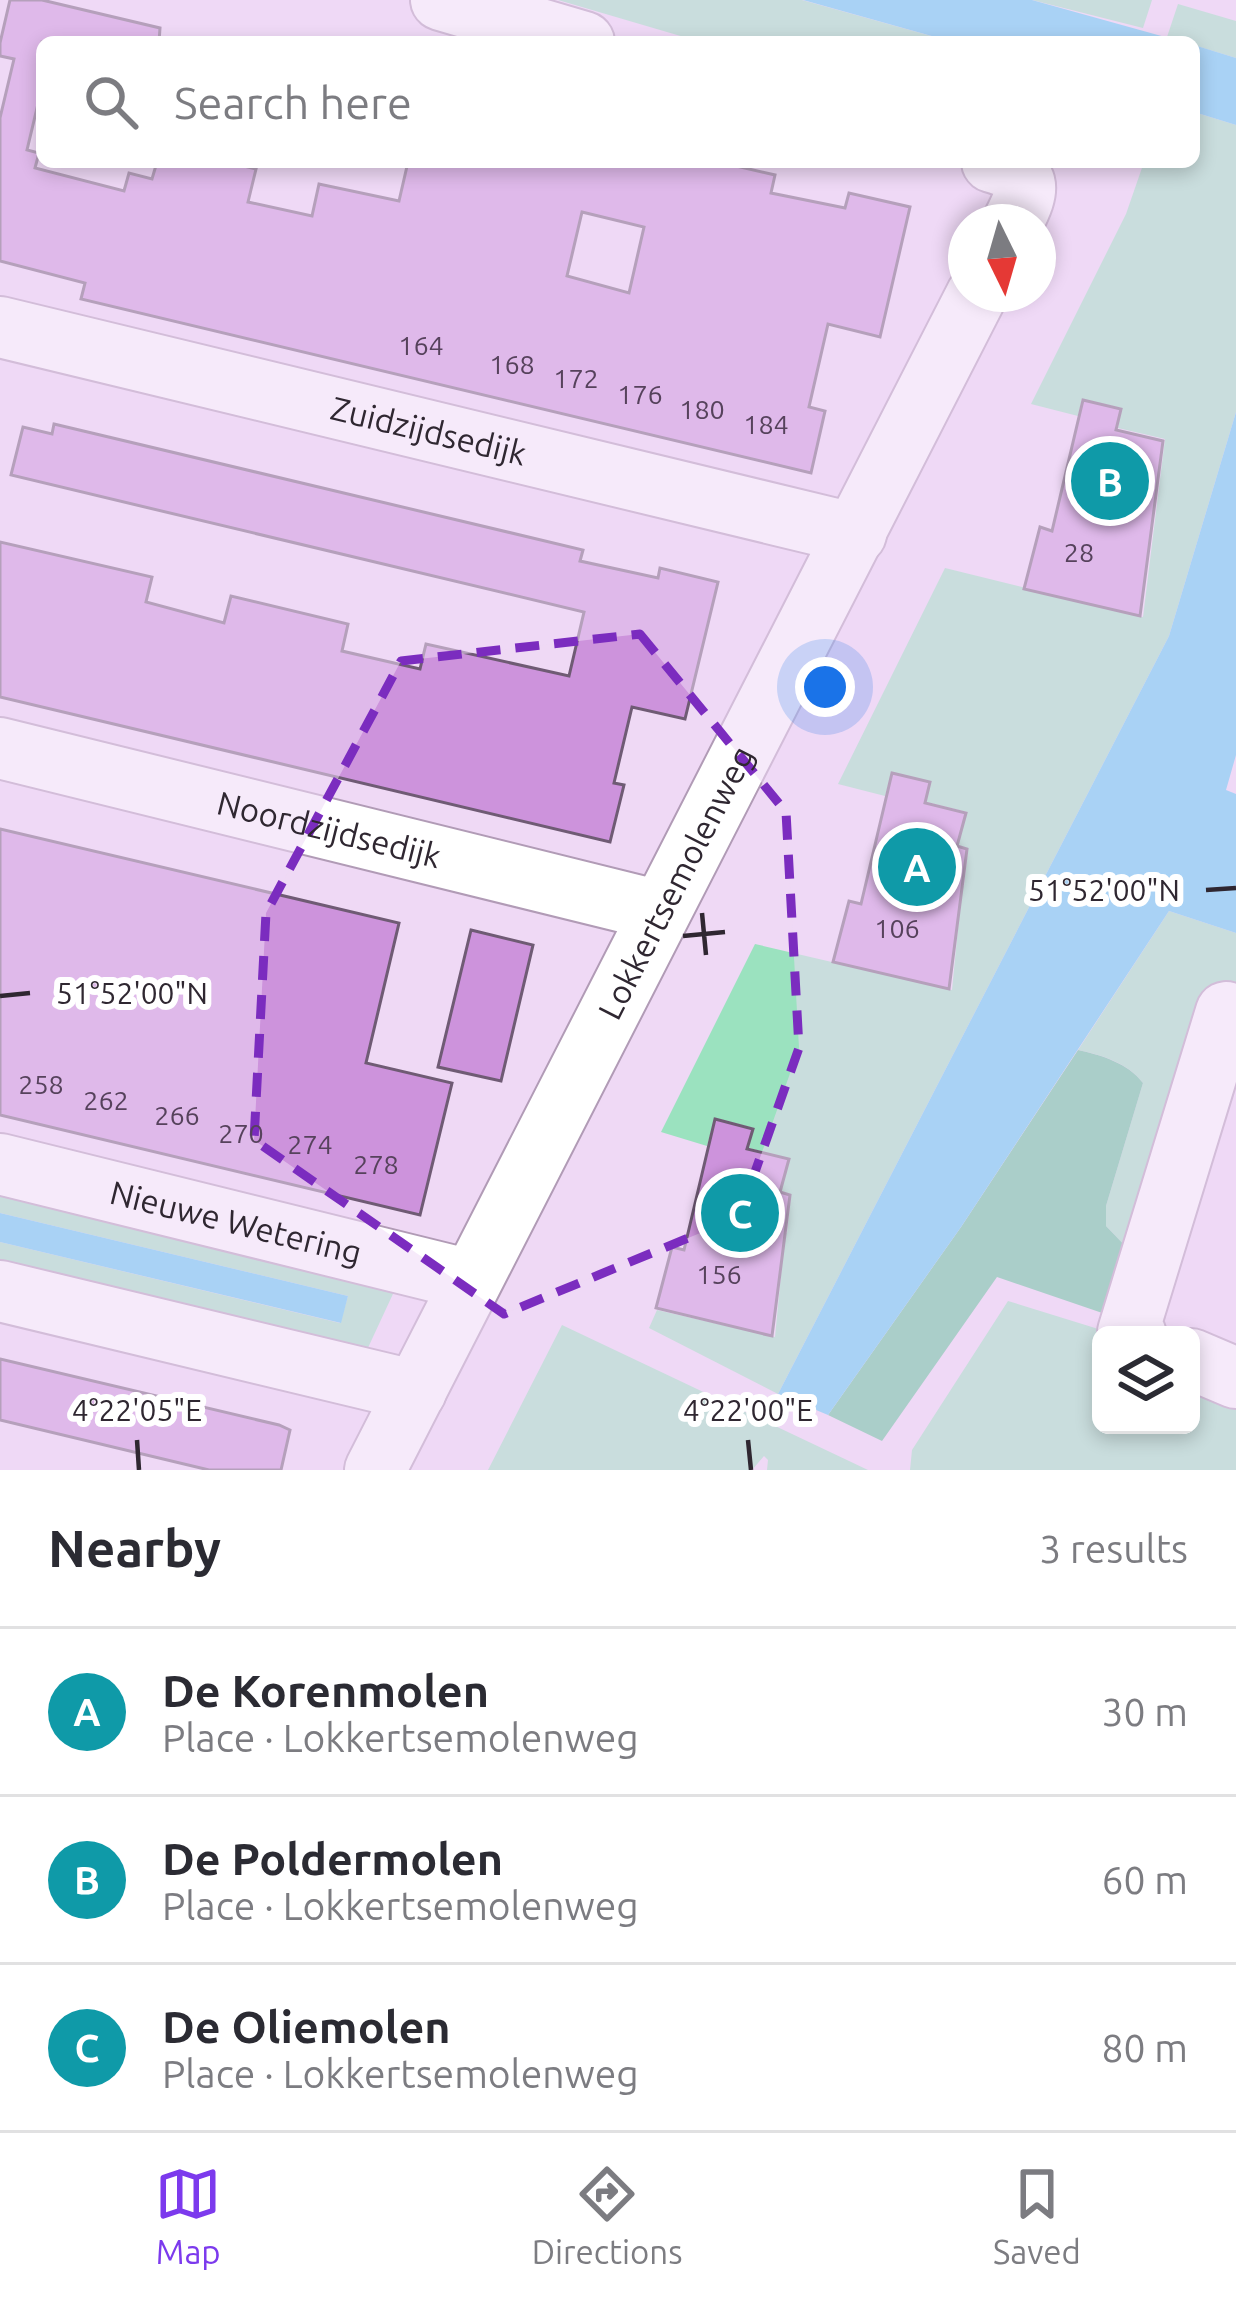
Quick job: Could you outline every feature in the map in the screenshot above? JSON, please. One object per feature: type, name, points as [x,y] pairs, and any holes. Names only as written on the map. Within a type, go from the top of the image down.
[{"type":"street","points":[[441,0],[564,36]]},
{"type":"street","name":"Lokkertsemolenweg","points":[[375,1470],[968,312]]},
{"type":"street","name":"Zuidzijdsedijk","points":[[0,327],[856,534]]},
{"type":"street","name":"Noordzijdsedijk","points":[[0,748],[660,911]]},
{"type":"street","points":[[1130,1326],[1226,1012]]},
{"type":"street","name":"Nieuwe Wetering","points":[[0,1164],[470,1280]]},
{"type":"street","points":[[0,1291],[416,1391]]},
{"type":"street","points":[[1200,1363],[1236,1378]]},
{"type":"highlighted area","points":[[640,634],[786,812],[799,1048],[739,1217],[504,1314],[254,1140],[266,913],[401,661]]},
{"type":"green space","points":[[558,0],[802,0],[931,36],[681,36]]},
{"type":"green space","points":[[1032,0],[1152,0],[1143,28]]},
{"type":"green space","points":[[1178,4],[1236,21],[1236,58],[1200,47],[1200,36],[1167,36]]},
{"type":"green space","points":[[1200,114],[1236,125],[1236,412],[1169,636],[778,1394],[649,1328],[657,1310],[775,1337],[782,1264],[770,1260],[779,1232],[787,1233],[791,1195],[779,1192],[790,1159],[749,1148],[753,1128],[715,1118],[707,1146],[661,1132],[755,944],[952,990],[959,918],[947,914],[957,886],[964,886],[968,849],[955,844],[967,812],[926,802],[930,782],[892,772],[885,796],[838,784],[945,568],[1143,617],[1165,439],[1118,428],[1121,408],[1082,399],[1078,416],[1031,404],[1126,214],[1142,168],[1200,168]]},
{"type":"green space","points":[[1169,911],[1236,933],[1236,1009],[1132,1253],[1106,1226],[1106,1206],[1143,1083],[1114,1061],[1078,1050]]},
{"type":"green space","points":[[1078,1050],[1122,1065],[1143,1083],[1106,1206],[1106,1226],[1132,1253],[1114,1317],[997,1277],[882,1441],[828,1415],[961,1227]]},
{"type":"green space","points":[[0,1188],[405,1268],[360,1365],[0,1279],[0,1242],[340,1323],[348,1296],[0,1213]]},
{"type":"green space","points":[[1008,1301],[1092,1327],[1092,1434],[1200,1434],[1200,1375],[1236,1392],[1236,1470],[910,1470],[912,1450]]},
{"type":"green space","points":[[562,1325],[868,1470],[767,1470],[764,1456],[752,1470],[488,1470]]},
{"type":"water","points":[[803,0],[1032,0],[1161,36],[932,36]]},
{"type":"water","points":[[1200,47],[1236,58],[1236,125],[1200,114]]},
{"type":"water","points":[[1236,412],[1236,755],[1226,790],[1236,794],[1236,933],[1169,911],[961,1227],[828,1415],[778,1394],[1169,636]]},
{"type":"water","points":[[0,1213],[348,1296],[341,1323],[0,1242]]},
{"type":"building","points":[[10,0],[42,0],[160,28],[159,36],[36,36],[36,112],[27,150],[36,152],[35,168],[124,191],[129,173],[152,179],[155,168],[252,168],[256,169],[248,202],[312,216],[319,184],[399,201],[407,168],[745,168],[775,175],[771,193],[845,208],[849,193],[910,207],[880,337],[828,324],[809,407],[825,411],[811,473],[81,299],[85,283],[0,261],[0,118],[14,59],[0,56]],"holes":[[[582,212],[644,227],[629,293],[567,276]]]},
{"type":"building","points":[[1083,400],[1121,409],[1116,430],[1163,441],[1140,616],[1024,589],[1040,527],[1052,531]]},
{"type":"building","points":[[54,424],[583,550],[580,561],[658,578],[660,568],[718,582],[685,719],[632,707],[614,783],[624,785],[610,842],[0,697],[0,542],[152,577],[146,602],[224,623],[231,596],[348,624],[342,651],[420,669],[426,644],[569,676],[584,612],[11,475],[23,427],[52,434]]},
{"type":"building","points":[[892,773],[930,782],[925,803],[966,813],[957,846],[967,849],[949,989],[833,962],[849,901],[861,904]]},
{"type":"building","points":[[0,829],[399,923],[366,1063],[452,1083],[420,1215],[0,1115]]},
{"type":"building","points":[[471,930],[533,945],[501,1081],[438,1067]]},
{"type":"building","points":[[715,1119],[753,1129],[747,1149],[789,1159],[780,1192],[790,1195],[772,1336],[656,1308],[672,1247],[684,1250]]},
{"type":"building","points":[[0,1359],[279,1425],[290,1430],[281,1470],[209,1470],[0,1420]]},
{"type":"place","name":"De Poldermolen","points":[[1110,481]]},
{"type":"place","name":"De Korenmolen","points":[[917,867]]},
{"type":"place","name":"De Oliemolen","points":[[740,1213]]}]
